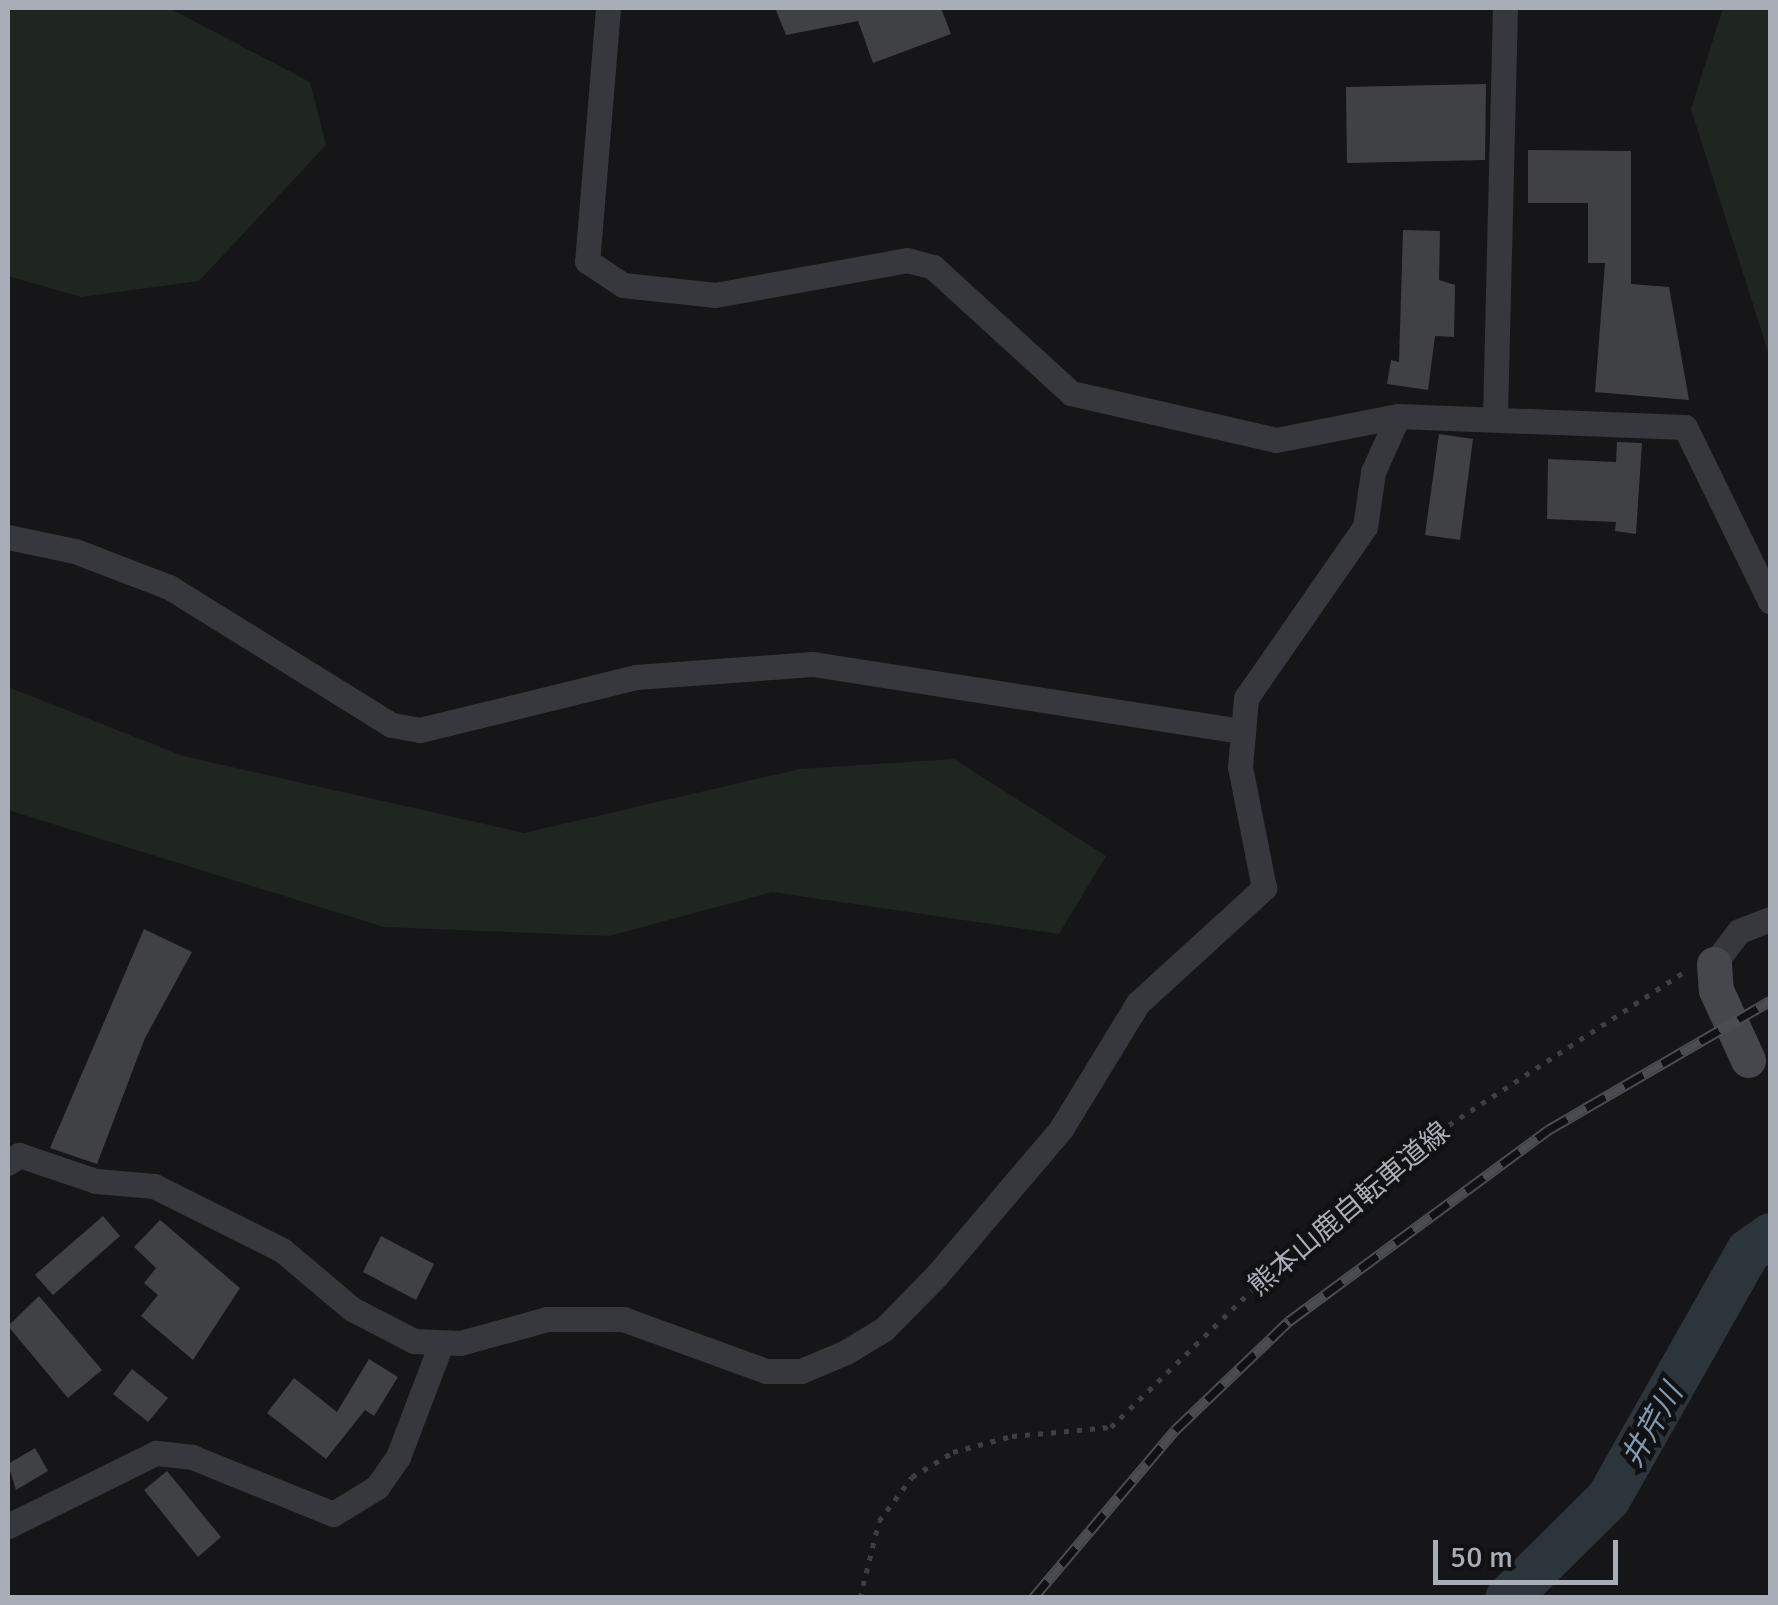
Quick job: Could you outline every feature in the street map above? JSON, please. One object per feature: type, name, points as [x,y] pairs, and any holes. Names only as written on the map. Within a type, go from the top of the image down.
[{"type":"main road","points":[[1714,964],[1759,1054]]},
{"type":"street","points":[[608,8],[587,260],[624,286],[715,295],[907,260],[933,267],[1071,393],[1276,440],[1398,416],[1495,416],[1684,428],[1770,601]]},
{"type":"street","points":[[1495,416],[1505,8]]},
{"type":"street","points":[[8,1163],[19,1155],[96,1181],[154,1186],[282,1250],[352,1309],[442,1344],[546,1318],[622,1319],[734,1363],[802,1371],[884,1329],[1061,1129],[1138,1004],[1264,888],[1242,731],[1246,698],[1365,527],[1372,472],[1398,416]]},
{"type":"street","points":[[8,538],[170,587],[392,724],[420,730],[636,677],[812,664],[1242,731]]},
{"type":"street","points":[[1714,964],[1739,931],[1770,920]]},
{"type":"street","points":[[8,1526],[156,1453],[192,1458],[333,1514],[376,1487],[398,1457],[442,1344]]},
{"type":"path","name":"熊本山鹿自転車道線","points":[[860,1598],[879,1521],[912,1477],[953,1452],[1012,1436],[1110,1428],[1302,1240],[1426,1139],[1683,972],[1714,964]]},
{"type":"shaded area","points":[[8,8],[169,8],[310,82],[326,145],[199,281],[81,297],[8,276]]},
{"type":"shaded area","points":[[1723,8],[1770,8],[1770,358],[1691,109]]},
{"type":"shaded area","points":[[8,687],[183,756],[524,833],[800,769],[954,759],[1106,856],[1059,934],[772,892],[609,936],[384,927],[8,810]]},
{"type":"building","points":[[775,8],[941,8],[951,34],[873,63],[858,21],[786,35]]},
{"type":"building","points":[[1486,84],[1485,160],[1347,163],[1346,87]]},
{"type":"building","points":[[1528,150],[1631,151],[1631,284],[1669,287],[1689,400],[1595,392],[1605,263],[1588,263],[1588,203],[1528,203]]},
{"type":"building","points":[[1403,230],[1440,231],[1439,280],[1455,285],[1454,337],[1435,336],[1428,390],[1387,384],[1391,360],[1399,362]]},
{"type":"building","points":[[1439,434],[1473,439],[1460,540],[1425,535]]},
{"type":"building","points":[[1617,442],[1642,443],[1636,534],[1615,531],[1616,522],[1547,519],[1548,459],[1616,462]]},
{"type":"building","points":[[144,929],[192,952],[145,1038],[97,1164],[50,1148]]},
{"type":"building","points":[[103,1216],[120,1236],[53,1295],[35,1275]]},
{"type":"building","points":[[160,1220],[240,1288],[193,1360],[141,1316],[158,1295],[144,1283],[156,1268],[134,1247]]},
{"type":"building","points":[[381,1236],[434,1264],[416,1300],[363,1272]]},
{"type":"building","points":[[39,1296],[102,1370],[68,1398],[8,1326]]},
{"type":"building","points":[[369,1359],[398,1377],[374,1416],[365,1410],[326,1459],[267,1413],[294,1378],[337,1412]]},
{"type":"building","points":[[132,1369],[168,1398],[148,1422],[113,1394]]},
{"type":"building","points":[[35,1448],[48,1471],[16,1490],[8,1464]]},
{"type":"building","points":[[167,1471],[221,1537],[198,1557],[144,1490]]},
{"type":"waterway","name":"井芹川","points":[[1507,1598],[1608,1498],[1748,1251],[1770,1235]]},
{"type":"railway","points":[[1033,1598],[1175,1430],[1289,1321],[1548,1130],[1770,1001]]}]
